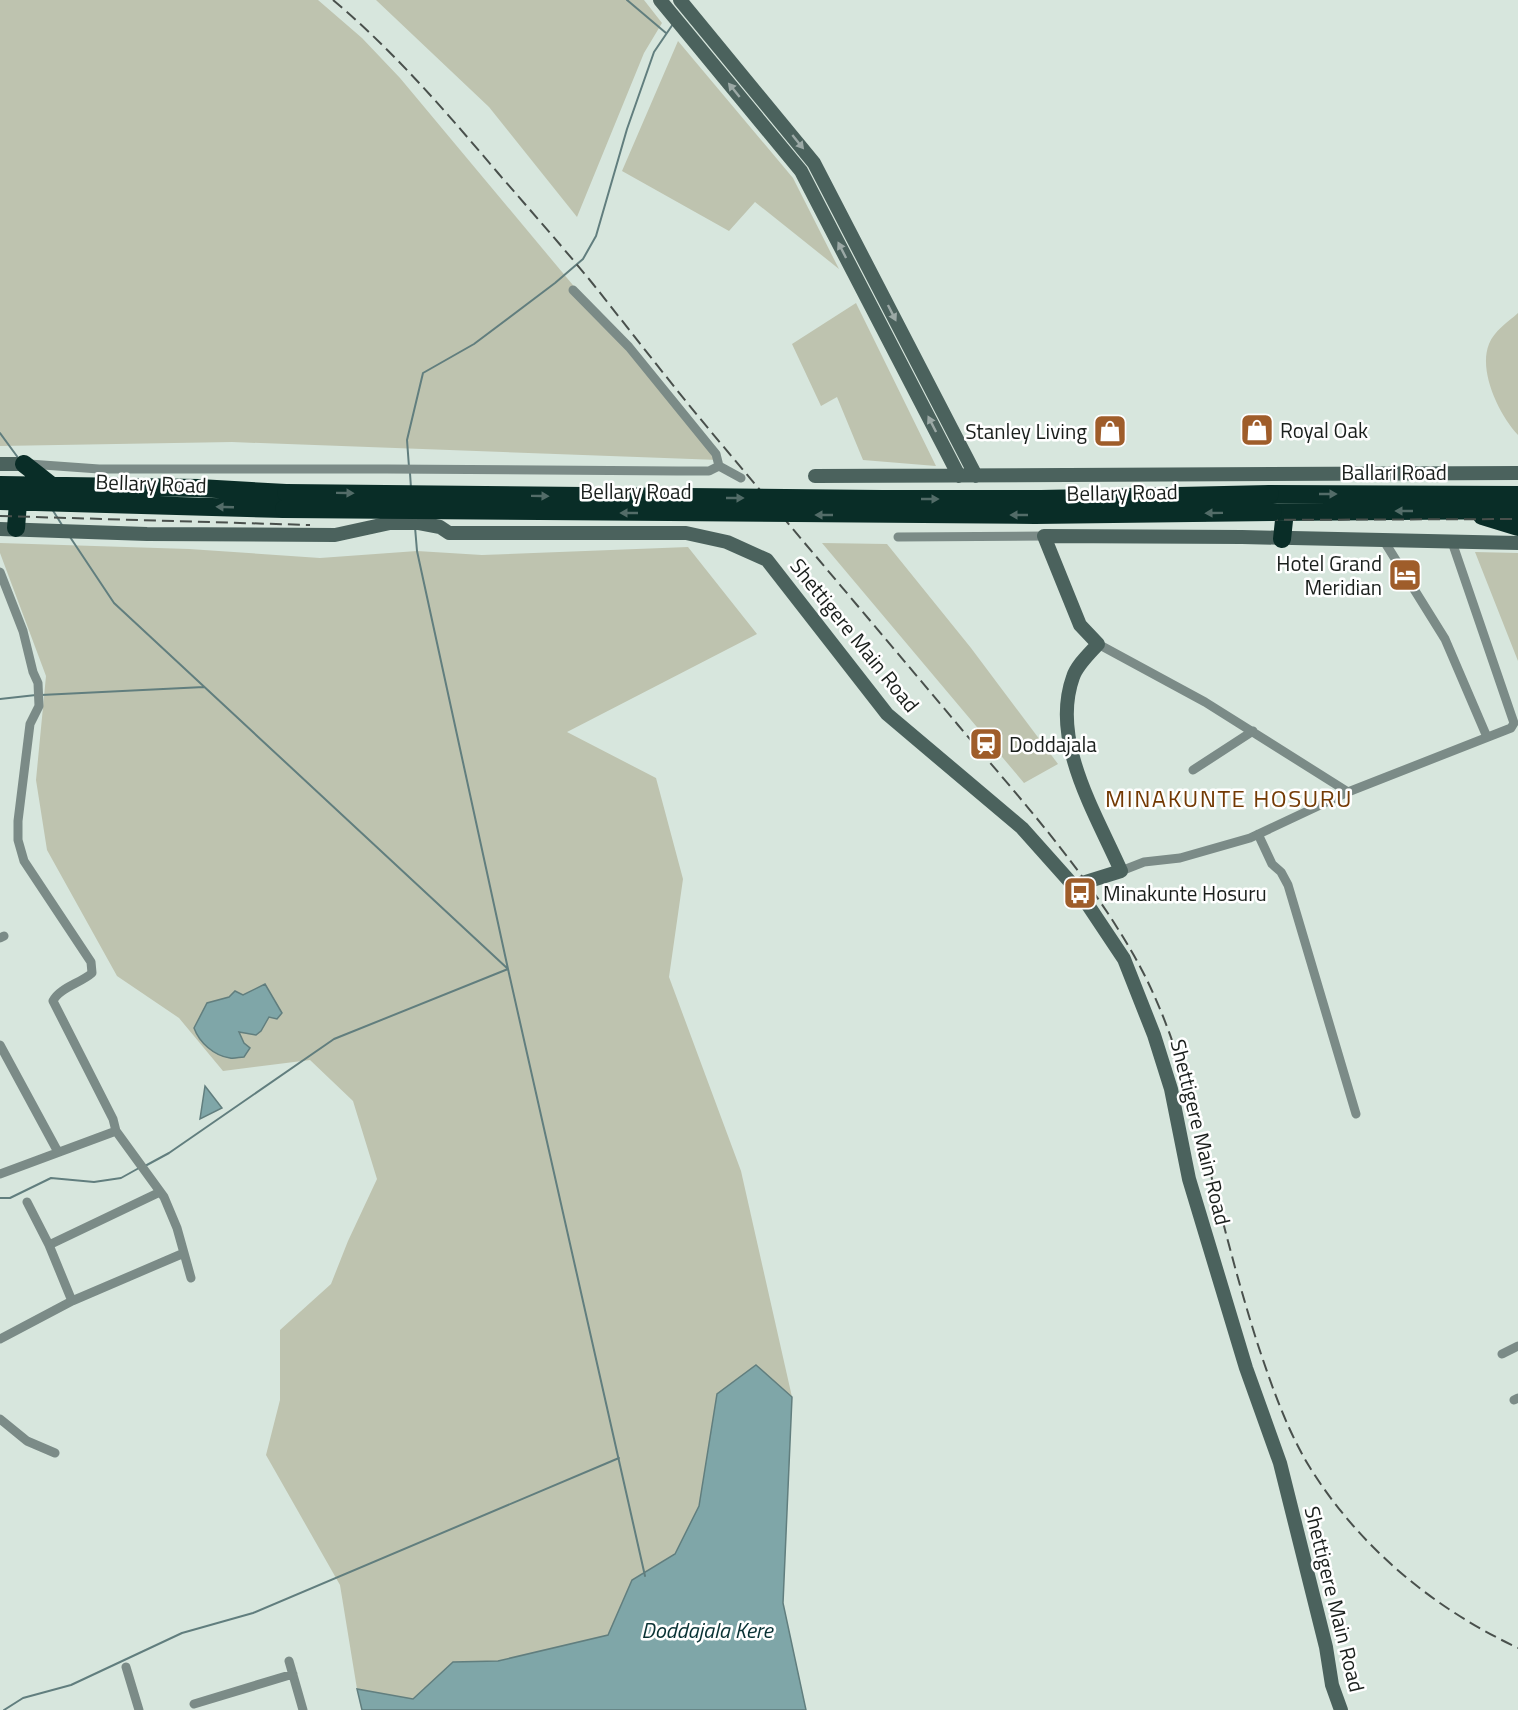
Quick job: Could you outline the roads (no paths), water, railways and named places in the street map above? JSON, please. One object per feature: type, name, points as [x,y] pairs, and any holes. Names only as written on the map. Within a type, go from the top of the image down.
[{"type":"highway","points":[[21,464],[44,493]]},
{"type":"highway","points":[[1460,502],[1518,483]]},
{"type":"highway","points":[[0,485],[44,493]]},
{"type":"highway","name":"Bellary Road","points":[[0,501],[18,503],[44,493],[199,488],[285,501],[1041,499],[1276,506]]},
{"type":"highway","name":"Ballari Road","points":[[1276,506],[1460,502],[1518,495]]},
{"type":"highway","points":[[1460,502],[1518,527]]},
{"type":"highway","name":"Ballari Road","points":[[1460,502],[1518,510]]},
{"type":"highway","points":[[8,529],[18,503]]},
{"type":"highway","points":[[1276,506],[1282,539]]},
{"type":"street","points":[[660,0],[801,171],[959,476]]},
{"type":"street","points":[[680,0],[814,162],[976,476]]},
{"type":"street","points":[[573,290],[629,347],[716,454],[719,466],[741,478]]},
{"type":"street","points":[[0,464],[99,469],[709,471],[719,466]]},
{"type":"street","points":[[815,476],[1518,473]]},
{"type":"street","name":"Shettigere Main Road","points":[[8,529],[147,534],[335,535],[390,523],[419,523],[440,527],[449,533],[686,533],[728,542],[767,560],[887,714],[1022,828],[1073,886],[1124,959],[1154,1035],[1171,1089],[1191,1189],[1246,1368],[1280,1463],[1326,1647],[1332,1685],[1341,1710]]},
{"type":"street","points":[[1044,536],[1080,625],[1098,644],[1205,702],[1348,792]]},
{"type":"street","points":[[898,537],[1242,537],[1518,543]]},
{"type":"street","points":[[1384,541],[1445,639],[1487,737]]},
{"type":"street","points":[[1073,886],[1143,862],[1180,858],[1258,834],[1348,792],[1511,728],[1514,723],[1452,543]]},
{"type":"street","points":[[0,572],[23,631],[38,683],[39,706],[30,724],[18,821],[18,840],[24,861],[91,962],[92,973],[86,979],[56,995],[53,1001],[113,1119],[116,1131],[160,1192],[177,1228],[191,1278]]},
{"type":"street","points":[[1098,644],[1073,676],[1066,721],[1068,740],[1083,788],[1121,871]]},
{"type":"street","points":[[1193,770],[1252,731]]},
{"type":"street","points":[[1258,834],[1272,864],[1281,872],[1288,885],[1356,1114]]},
{"type":"street","points":[[0,1045],[58,1152]]},
{"type":"street","points":[[0,1174],[116,1131]]},
{"type":"street","points":[[49,1245],[160,1192]]},
{"type":"street","points":[[27,1202],[49,1245],[72,1301]]},
{"type":"street","points":[[0,1339],[72,1301],[184,1252]]},
{"type":"street","points":[[1502,1354],[1518,1346]]},
{"type":"street","points":[[0,1419],[27,1442],[55,1453]]},
{"type":"street","points":[[289,1661],[303,1710]]},
{"type":"street","points":[[126,1666],[139,1710]]},
{"type":"street","points":[[194,1704],[293,1674]]},
{"type":"water","points":[[265,984],[282,1013],[277,1019],[269,1017],[256,1035],[239,1032],[244,1043],[250,1048],[244,1057],[224,1057],[208,1048],[194,1028],[207,1003],[229,997],[235,991],[243,995]]},
{"type":"water","points":[[205,1086],[222,1108],[200,1119]]},
{"type":"water","name":"Doddajala Kere","points":[[756,1365],[792,1397],[783,1603],[806,1710],[362,1710],[357,1689],[413,1699],[453,1662],[498,1661],[608,1635],[632,1580],[675,1554],[699,1506],[717,1394]]},
{"type":"waterway","points":[[627,0],[666,33]]},
{"type":"waterway","points":[[409,467],[407,440],[423,373],[474,344],[583,259],[596,236],[627,129],[654,52],[673,24]]},
{"type":"waterway","points":[[0,433],[19,459]]},
{"type":"waterway","points":[[410,473],[411,488]]},
{"type":"waterway","points":[[52,509],[62,525]]},
{"type":"waterway","points":[[415,527],[417,551],[508,969],[645,1576]]},
{"type":"waterway","points":[[70,537],[114,603],[508,969],[334,1039],[169,1153],[145,1166]]},
{"type":"waterway","points":[[41,695],[204,687]]},
{"type":"waterway","points":[[0,699],[36,695]]},
{"type":"waterway","points":[[0,1198],[10,1198],[51,1178],[94,1182],[121,1178],[139,1168]]},
{"type":"waterway","points":[[4,1710],[23,1698],[71,1685],[182,1633],[253,1613],[619,1458]]},
{"type":"railway","points":[[333,0],[378,40],[419,83],[558,242],[706,426],[1026,805],[1091,889],[1129,947],[1165,1021],[1190,1098],[1257,1342],[1280,1405],[1309,1466],[1351,1523],[1400,1572],[1457,1614],[1518,1648]]},
{"type":"railway","points":[[0,516],[310,525]]},
{"type":"railway","points":[[492,517],[968,521],[1518,519]]},
{"type":"place","name":"Royal Oak","points":[[1257,430]]},
{"type":"place","name":"Stanley Living","points":[[1110,431]]},
{"type":"place","name":"Hotel Grand Meridian","points":[[1405,575]]},
{"type":"place","name":"Doddajala","points":[[986,744]]},
{"type":"place","name":"Minakunte Hosuru","points":[[1080,893]]},
{"type":"district","name":"MINAKUNTE HOSURU","points":[[1229,798]]}]
